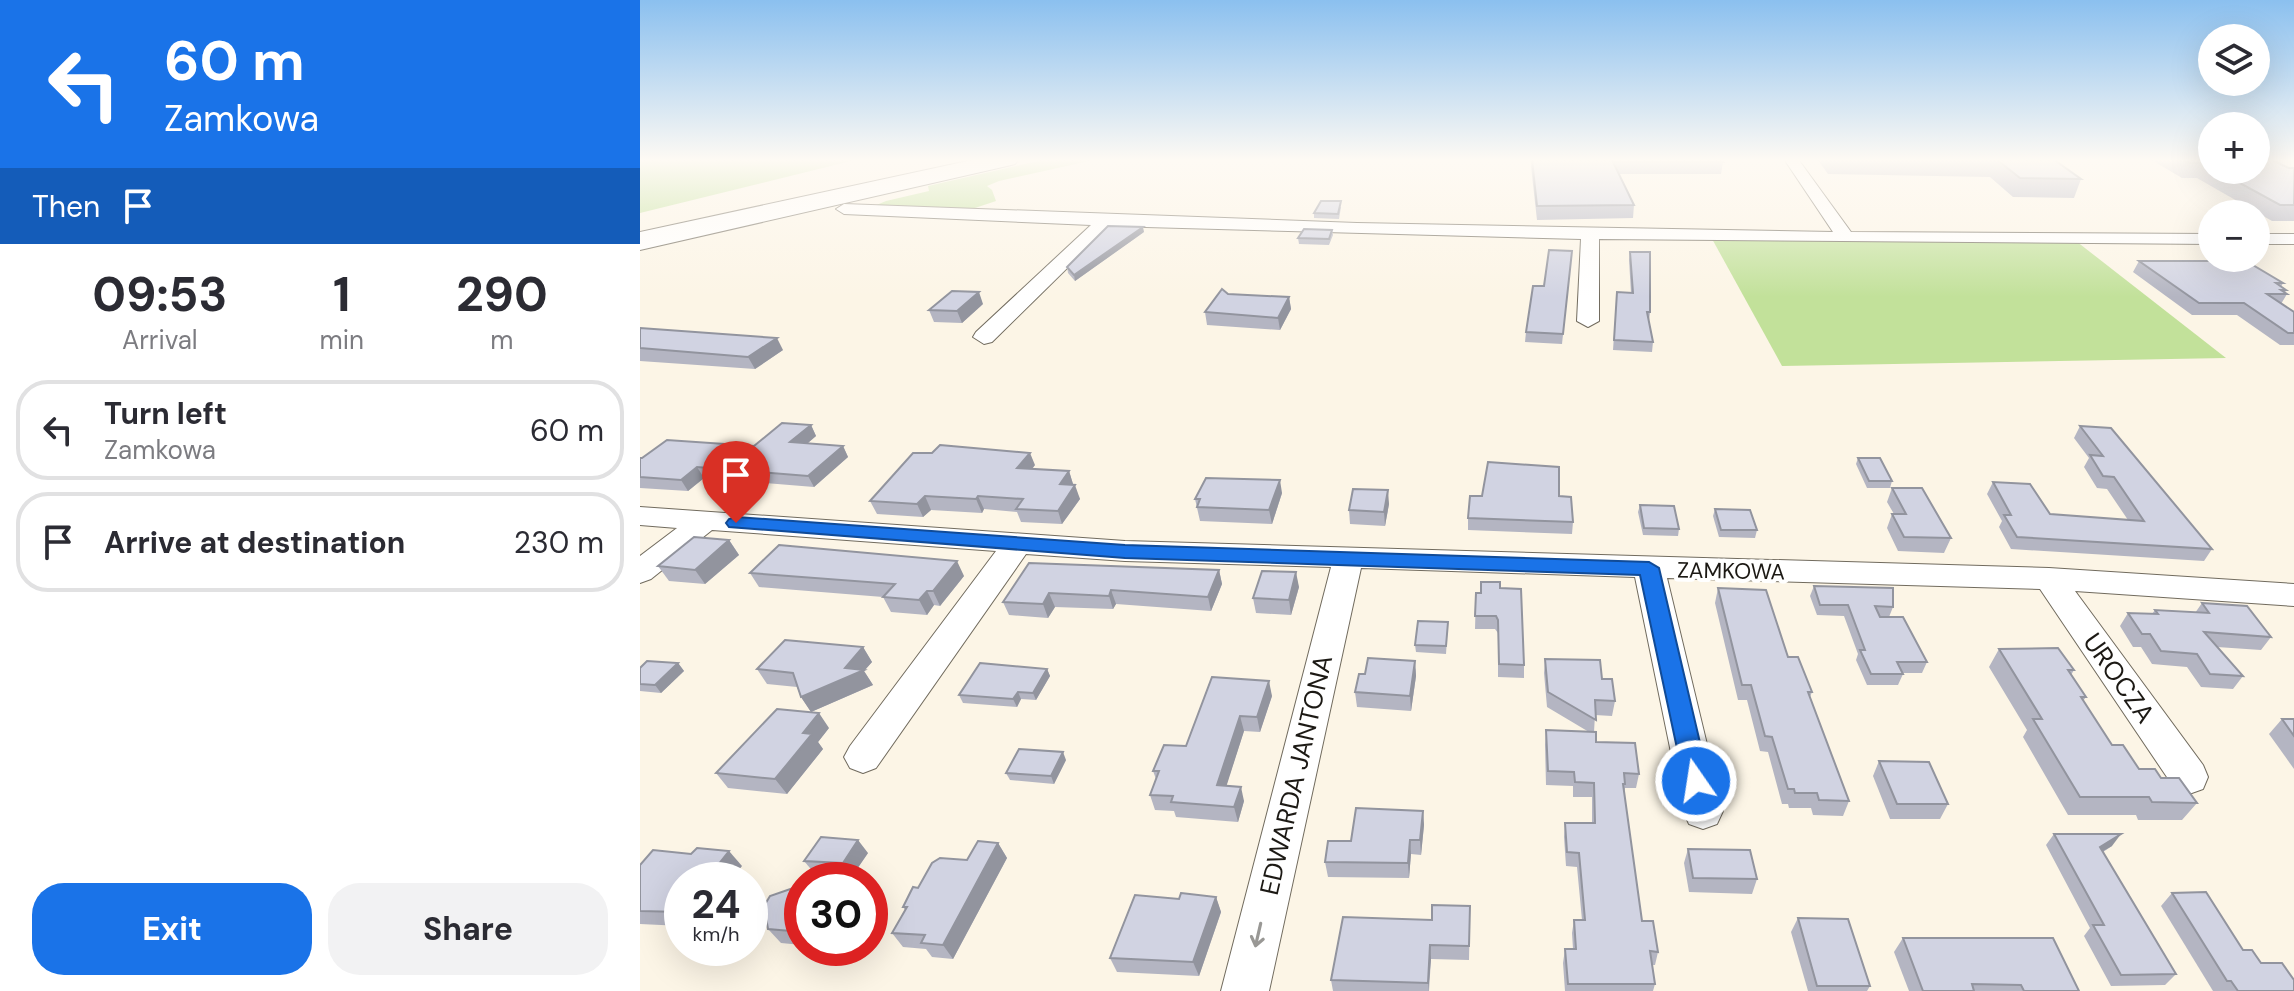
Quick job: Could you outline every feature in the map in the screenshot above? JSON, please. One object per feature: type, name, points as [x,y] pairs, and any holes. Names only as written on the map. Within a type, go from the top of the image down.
[{"type":"main road","points":[[640,231],[760,205]]},
{"type":"main road","points":[[640,241],[800,205]]},
{"type":"street","points":[[1823,205],[1845,236]]},
{"type":"street","points":[[844,209],[1105,221],[1590,232],[2198,239]]},
{"type":"street","points":[[984,337],[1105,221]]},
{"type":"street","points":[[1588,321],[1590,232]]},
{"type":"street","points":[[2270,239],[2294,239]]},
{"type":"street","name":"ZAMKOWA","points":[[640,516],[1017,544],[1348,560],[2049,579],[2294,595]]},
{"type":"street","points":[[640,572],[705,521]]},
{"type":"street","points":[[863,757],[1017,544]]},
{"type":"street","name":"EDWARDA JANTONA","points":[[1245,991],[1348,560]]},
{"type":"street","points":[[1649,568],[1703,811]]},
{"type":"street","name":"UROCZA","points":[[2049,579],[2189,777]]},
{"type":"green space","points":[[640,205],[671,205],[640,213]]},
{"type":"green space","points":[[876,205],[983,205],[960,213],[867,209]]},
{"type":"green space","points":[[1711,237],[2076,241],[2226,358],[1782,366]]},
{"type":"building","points":[[1319,205],[1340,205],[1338,214],[1314,213]]},
{"type":"building","points":[[1108,226],[1143,227],[1074,275],[1067,267]]},
{"type":"building","points":[[1304,229],[1332,230],[1329,239],[1298,238]]},
{"type":"building","points":[[1549,250],[1572,251],[1563,334],[1526,332],[1533,286],[1544,286]]},
{"type":"building","points":[[1630,252],[1650,252],[1650,312],[1647,312],[1653,342],[1614,340],[1617,292],[1633,293]]},
{"type":"building","points":[[2139,261],[2198,261],[2198,272],[2264,272],[2283,283],[2276,283],[2287,294],[2267,294],[2294,312],[2294,333],[2288,333],[2244,303],[2199,303]]},
{"type":"building","points":[[1222,289],[1228,294],[1289,297],[1278,318],[1205,312]]},
{"type":"building","points":[[952,291],[979,292],[957,311],[929,310]]},
{"type":"building","points":[[640,328],[777,338],[748,357],[640,348]]},
{"type":"building","points":[[782,423],[811,425],[790,442],[843,446],[808,476],[697,467],[681,480],[640,477],[640,458],[667,440],[754,446]]},
{"type":"building","points":[[2080,426],[2111,428],[2212,549],[2017,537],[2004,515],[2011,515],[1993,482],[2030,484],[2050,514],[2144,521],[2114,477],[2103,476],[2090,455],[2103,456]]},
{"type":"building","points":[[940,445],[1030,453],[1017,468],[1069,471],[1060,484],[1075,485],[1058,511],[1016,509],[1023,499],[978,496],[976,499],[925,496],[917,504],[870,501],[913,453],[932,453]]},
{"type":"building","points":[[1858,458],[1880,458],[1892,481],[1869,481]]},
{"type":"building","points":[[1488,462],[1559,467],[1559,496],[1571,497],[1573,522],[1468,518],[1470,496],[1482,496]]},
{"type":"building","points":[[1206,478],[1280,480],[1269,510],[1197,507],[1200,499],[1195,499]]},
{"type":"building","points":[[1892,488],[1922,488],[1951,538],[1904,537],[1892,514],[1906,514]]},
{"type":"building","points":[[1353,489],[1388,490],[1384,512],[1349,510]]},
{"type":"building","points":[[1640,505],[1674,506],[1679,529],[1644,528]]},
{"type":"building","points":[[1715,509],[1750,510],[1757,530],[1721,530]]},
{"type":"building","points":[[694,537],[729,540],[695,570],[658,566]]},
{"type":"building","points":[[779,545],[957,561],[933,591],[927,591],[919,600],[883,597],[895,584],[750,573]]},
{"type":"building","points":[[1029,563],[1219,570],[1208,597],[1111,590],[1109,596],[1049,593],[1043,604],[1003,602]]},
{"type":"building","points":[[1262,571],[1296,572],[1289,600],[1253,598]]},
{"type":"building","points":[[1481,582],[1500,582],[1500,588],[1521,589],[1524,665],[1499,664],[1496,616],[1475,616],[1476,593],[1481,593]]},
{"type":"building","points":[[1814,586],[1893,588],[1893,607],[1875,606],[1880,617],[1903,617],[1927,662],[1897,662],[1903,674],[1871,674],[1860,650],[1865,650],[1848,605],[1820,605]]},
{"type":"building","points":[[1718,588],[1766,590],[1788,657],[1798,657],[1812,692],[1808,692],[1849,801],[1819,800],[1817,793],[1795,793],[1794,789],[1788,789],[1772,737],[1765,736],[1751,685],[1742,685]]},
{"type":"building","points":[[2202,603],[2247,606],[2271,637],[2204,632],[2243,676],[2210,674],[2197,654],[2161,651],[2150,634],[2142,634],[2128,613],[2158,614],[2155,610],[2209,613]]},
{"type":"building","points":[[1418,621],[1448,622],[1446,646],[1415,645]]},
{"type":"building","points":[[785,640],[863,647],[845,668],[864,670],[801,697],[793,673],[757,669]]},
{"type":"building","points":[[2058,648],[2074,670],[2068,670],[2086,697],[2081,697],[2112,745],[2123,745],[2139,769],[2155,769],[2161,778],[2179,778],[2197,803],[2152,802],[2149,797],[2080,797],[2033,719],[2042,719],[1999,649]]},
{"type":"building","points":[[1368,658],[1415,661],[1410,696],[1355,692],[1359,674],[1365,674]]},
{"type":"building","points":[[1545,659],[1600,660],[1602,679],[1612,679],[1615,701],[1595,700],[1596,720],[1548,692]]},
{"type":"building","points":[[647,661],[678,663],[655,685],[640,684],[640,668]]},
{"type":"building","points":[[980,663],[1047,669],[1033,693],[1018,692],[1013,699],[959,695]]},
{"type":"building","points":[[1212,677],[1269,681],[1257,717],[1240,716],[1217,785],[1241,787],[1234,807],[1171,802],[1173,796],[1150,795],[1159,771],[1153,771],[1164,745],[1186,746]]},
{"type":"building","points":[[777,709],[819,713],[803,733],[812,734],[775,779],[716,773]]},
{"type":"building","points":[[2282,719],[2294,719],[2294,736]]},
{"type":"building","points":[[1546,730],[1596,732],[1596,742],[1635,743],[1639,774],[1624,773],[1623,784],[1642,921],[1653,921],[1658,952],[1650,951],[1655,984],[1568,984],[1565,949],[1576,949],[1574,920],[1585,920],[1579,853],[1567,852],[1565,823],[1595,823],[1594,783],[1575,782],[1574,772],[1548,771]]},
{"type":"building","points":[[1019,749],[1063,752],[1051,776],[1006,773]]},
{"type":"building","points":[[1879,761],[1929,762],[1948,804],[1897,804]]},
{"type":"building","points":[[1356,808],[1423,811],[1420,840],[1410,840],[1408,863],[1325,862],[1328,841],[1351,841]]},
{"type":"building","points":[[2054,834],[2121,834],[2100,847],[2176,974],[2121,975],[2093,925],[2104,925]]},
{"type":"building","points":[[821,837],[858,840],[844,862],[804,861]]},
{"type":"building","points":[[978,841],[998,843],[943,945],[921,943],[925,935],[892,933],[907,907],[903,907],[913,887],[918,888],[932,863],[940,858],[967,860]]},
{"type":"building","points":[[697,848],[729,851],[720,862],[664,862],[664,912],[640,911],[640,865],[653,850],[691,854]]},
{"type":"building","points":[[1688,849],[1750,850],[1757,879],[1693,878]]},
{"type":"building","points":[[784,891],[784,930],[768,929],[770,896]]},
{"type":"building","points":[[2206,892],[2243,950],[2252,950],[2261,963],[2282,963],[2294,980],[2294,991],[2238,991],[2231,981],[2227,981],[2172,893]]},
{"type":"building","points":[[1181,893],[1216,897],[1193,962],[1110,958],[1135,895],[1179,899]]},
{"type":"building","points":[[1432,905],[1470,906],[1469,946],[1430,945],[1428,983],[1331,980],[1343,917],[1432,920]]},
{"type":"building","points":[[1798,918],[1848,919],[1870,986],[1817,986]]},
{"type":"building","points":[[1903,938],[2053,938],[2079,991],[2024,991],[2021,985],[1972,984],[1974,991],[1923,991]]},
{"type":"route","points":[[736,523],[1125,551],[1649,568],[1696,781]]}]
